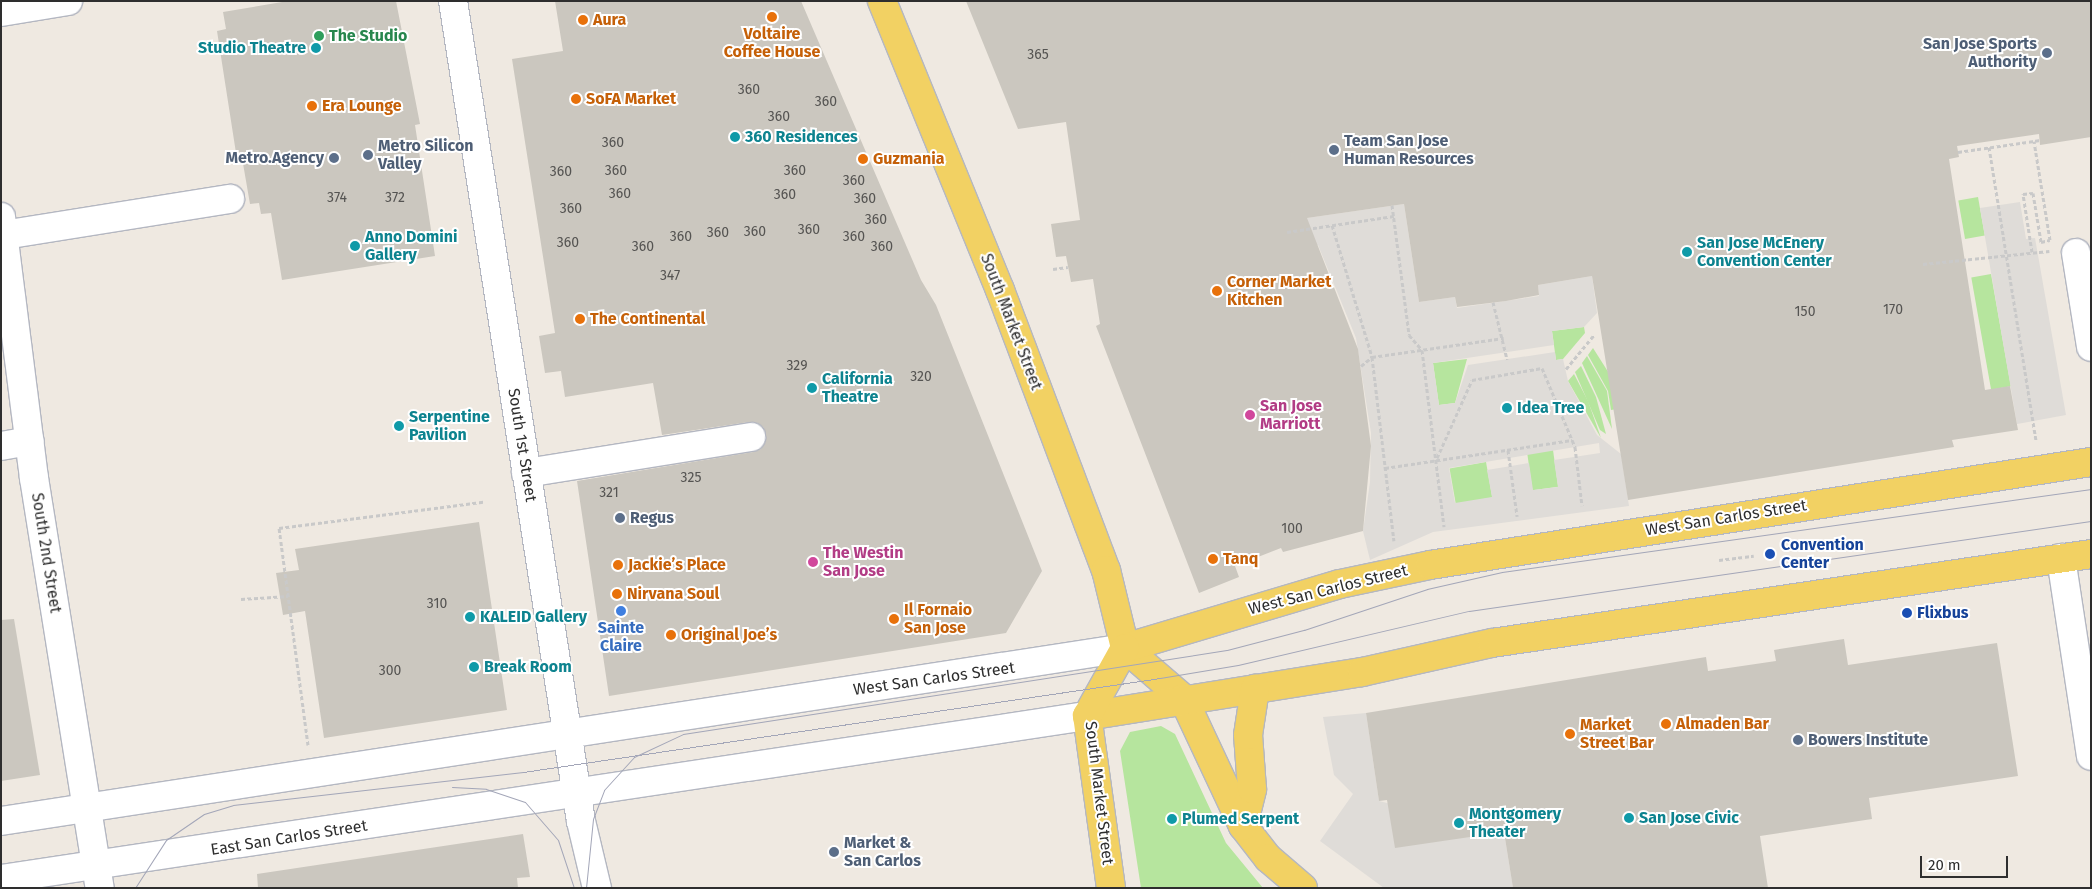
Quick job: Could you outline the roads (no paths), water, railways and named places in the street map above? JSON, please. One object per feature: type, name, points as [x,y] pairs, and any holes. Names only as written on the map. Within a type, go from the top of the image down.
[{"type":"main road","name":"South Market Street","points":[[882,1],[1000,290],[1103,564],[1125,648],[1087,716],[1111,888]]},
{"type":"main road","name":"West San Carlos Street","points":[[1125,648],[1340,584],[1439,563],[2091,462]]},
{"type":"main road","points":[[1087,716],[1183,698],[1362,672],[1492,643],[2091,554]]},
{"type":"main road","points":[[1125,648],[1183,698],[1243,826],[1268,858],[1303,888]]},
{"type":"main road","points":[[1243,826],[1252,789],[1248,735],[1255,688]]},
{"type":"street","points":[[1,12],[68,1]]},
{"type":"street","name":"South 1st Street","points":[[453,1],[526,473],[569,731],[577,794],[596,888]]},
{"type":"street","points":[[3,226],[230,199]]},
{"type":"street","name":"South 2nd Street","points":[[3,226],[30,442],[98,876]]},
{"type":"street","points":[[2076,253],[2091,347]]},
{"type":"street","points":[[526,473],[752,438]]},
{"type":"street","points":[[1,446],[30,442]]},
{"type":"street","points":[[2061,558],[2091,756]]},
{"type":"street","name":"West San Carlos Street","points":[[569,731],[1125,648]]},
{"type":"street","points":[[577,794],[1087,716]]},
{"type":"street","points":[[1,821],[569,731]]},
{"type":"street","name":"East San Carlos Street","points":[[1,879],[98,876],[577,794]]},
{"type":"tram line","points":[[586,888],[593,819],[604,790],[634,757],[683,734],[1227,650],[1304,630],[1427,589],[1502,572],[2091,489]]},
{"type":"tram line","points":[[135,888],[166,840],[204,814],[233,805],[523,772],[1160,678],[1238,665],[1469,611],[2091,521]]},
{"type":"tram line","points":[[452,787],[486,789],[525,802],[558,840],[574,888]]},
{"type":"place","name":"Voltaire Coffee House","points":[[772,17]]},
{"type":"place","name":"Aura","points":[[583,20]]},
{"type":"place","name":"The Studio","points":[[319,36]]},
{"type":"place","name":"Studio Theatre","points":[[316,48]]},
{"type":"place","name":"San Jose Sports Authority","points":[[2047,53]]},
{"type":"place","name":"SoFA Market","points":[[576,99]]},
{"type":"place","name":"Era Lounge","points":[[312,106]]},
{"type":"place","name":"360 Residences","points":[[735,137]]},
{"type":"place","name":"Team San Jose Human Resources","points":[[1334,150]]},
{"type":"place","name":"Metro Silicon Valley","points":[[368,155]]},
{"type":"place","name":"Metro.Agency","points":[[334,158]]},
{"type":"place","name":"Guzmania","points":[[863,159]]},
{"type":"place","name":"Anno Domini Gallery","points":[[355,246]]},
{"type":"place","name":"San Jose McEnery Convention Center","points":[[1687,252]]},
{"type":"place","name":"Corner Market Kitchen","points":[[1217,291]]},
{"type":"place","name":"The Continental","points":[[580,319]]},
{"type":"place","name":"California Theatre","points":[[812,388]]},
{"type":"place","name":"Idea Tree","points":[[1507,408]]},
{"type":"place","name":"San Jose Marriott","points":[[1250,415]]},
{"type":"place","name":"Serpentine Pavilion","points":[[399,426]]},
{"type":"place","name":"Regus","points":[[620,518]]},
{"type":"place","name":"Convention Center","points":[[1770,554]]},
{"type":"place","name":"Tanq","points":[[1213,559]]},
{"type":"place","name":"The Westin San Jose","points":[[813,562]]},
{"type":"place","name":"Jackie’s Place","points":[[618,565]]},
{"type":"place","name":"Nirvana Soul","points":[[617,594]]},
{"type":"place","name":"Sainte Claire","points":[[621,611]]},
{"type":"place","name":"Flixbus","points":[[1907,613]]},
{"type":"place","name":"KALEID Gallery","points":[[470,617]]},
{"type":"place","name":"Il Fornaio San Jose","points":[[894,619]]},
{"type":"place","name":"Original Joe’s","points":[[671,635]]},
{"type":"place","name":"Break Room","points":[[474,667]]},
{"type":"place","name":"Almaden Bar","points":[[1666,724]]},
{"type":"place","name":"Market Street Bar","points":[[1570,734]]},
{"type":"place","name":"Bowers Institute","points":[[1798,740]]},
{"type":"place","name":"San Jose Civic","points":[[1629,818]]},
{"type":"place","name":"Plumed Serpent","points":[[1172,819]]},
{"type":"place","name":"Montgomery Theater","points":[[1459,823]]},
{"type":"place","name":"Market & San Carlos","points":[[834,852]]}]
